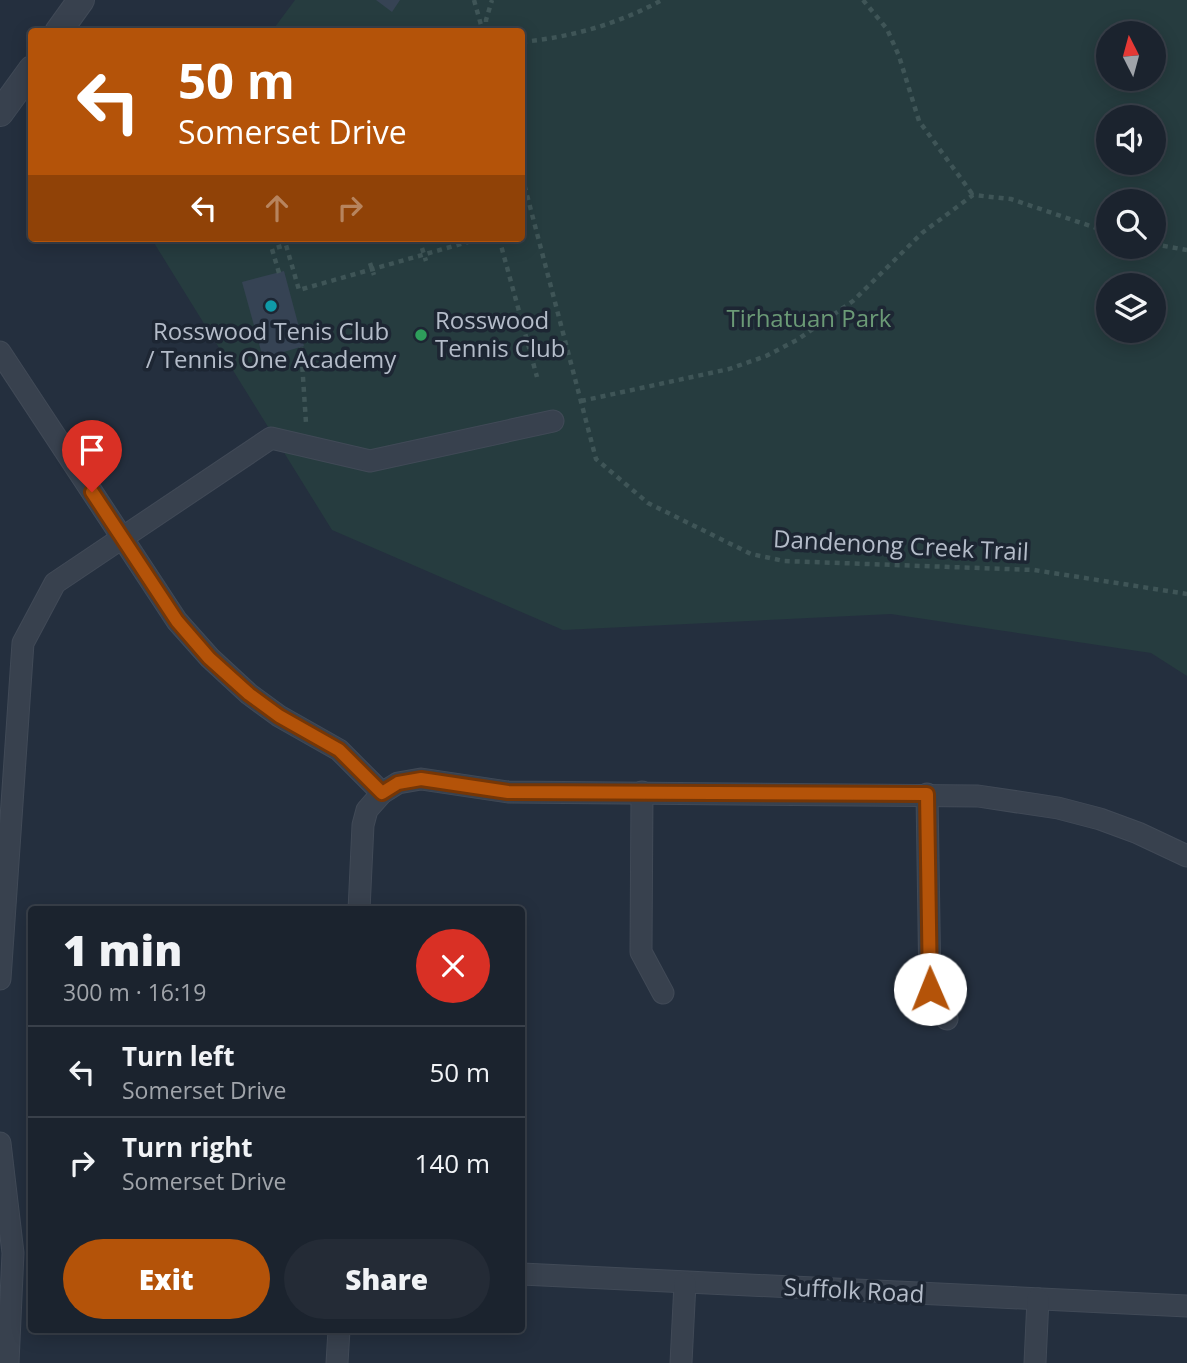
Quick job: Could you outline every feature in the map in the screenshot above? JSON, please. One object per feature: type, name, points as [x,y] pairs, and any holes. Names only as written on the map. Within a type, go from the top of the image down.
[{"type":"street","points":[[61,28],[81,0]]},
{"type":"street","points":[[0,113],[28,74]]},
{"type":"street","points":[[0,352],[177,621],[209,658],[249,694],[279,716],[339,750],[382,793]]},
{"type":"street","points":[[0,979],[3,895],[23,643],[55,583],[271,438],[370,461],[554,421]]},
{"type":"street","points":[[359,906],[363,825],[367,810],[382,793],[398,783],[421,779],[508,792],[978,796],[1058,808],[1138,833],[1187,856]]},
{"type":"street","points":[[642,792],[641,952],[663,993]]},
{"type":"street","points":[[927,794],[930,989],[947,1019]]},
{"type":"street","points":[[0,1143],[8,1363]]},
{"type":"street","name":"Suffolk Road","points":[[525,1274],[1187,1306]]},
{"type":"street","points":[[681,1363],[685,1283]]},
{"type":"street","points":[[1035,1363],[1038,1299]]},
{"type":"street","points":[[337,1363],[339,1333]]},
{"type":"path","points":[[474,0],[484,28]]},
{"type":"path","points":[[485,28],[492,0]]},
{"type":"path","points":[[525,42],[565,37],[633,16],[662,0]]},
{"type":"path","points":[[863,0],[887,29],[899,57],[919,121],[973,195]]},
{"type":"path","name":"Dandenong Creek Trail","points":[[525,187],[596,459],[648,503],[751,554],[784,561],[1034,570],[1187,594]]},
{"type":"path","points":[[581,401],[729,369],[766,356],[797,340],[853,301],[922,233],[973,195],[1011,199],[1096,228]]},
{"type":"path","points":[[290,293],[425,258],[471,242]]},
{"type":"path","points":[[500,242],[537,377]]},
{"type":"path","points":[[279,273],[272,249],[286,245],[299,290]]},
{"type":"path","points":[[1166,246],[1187,250]]},
{"type":"path","points":[[422,248],[425,258]]},
{"type":"path","points":[[370,263],[373,272]]},
{"type":"path","points":[[301,347],[306,422],[315,425]]},
{"type":"green space","name":"Tirhatuan Park","points":[[295,0],[1187,0],[1187,676],[1151,653],[891,614],[563,630],[332,530],[153,242],[525,242],[525,28],[274,28]]},
{"type":"building","points":[[376,0],[400,0],[392,12]]},
{"type":"building","name":"Rosswood Tenis Club / Tennis One Academy","points":[[284,271],[304,346],[263,358],[242,282]]},
{"type":"place","name":"Rosswood Tenis Club / Tennis One Academy","points":[[271,306]]},
{"type":"place","name":"Rosswood Tennis Club","points":[[421,335]]},
{"type":"route","points":[[92,492],[177,621],[209,658],[249,694],[279,716],[350,758],[382,793],[398,783],[421,779],[508,792],[927,794],[930,989]]}]
